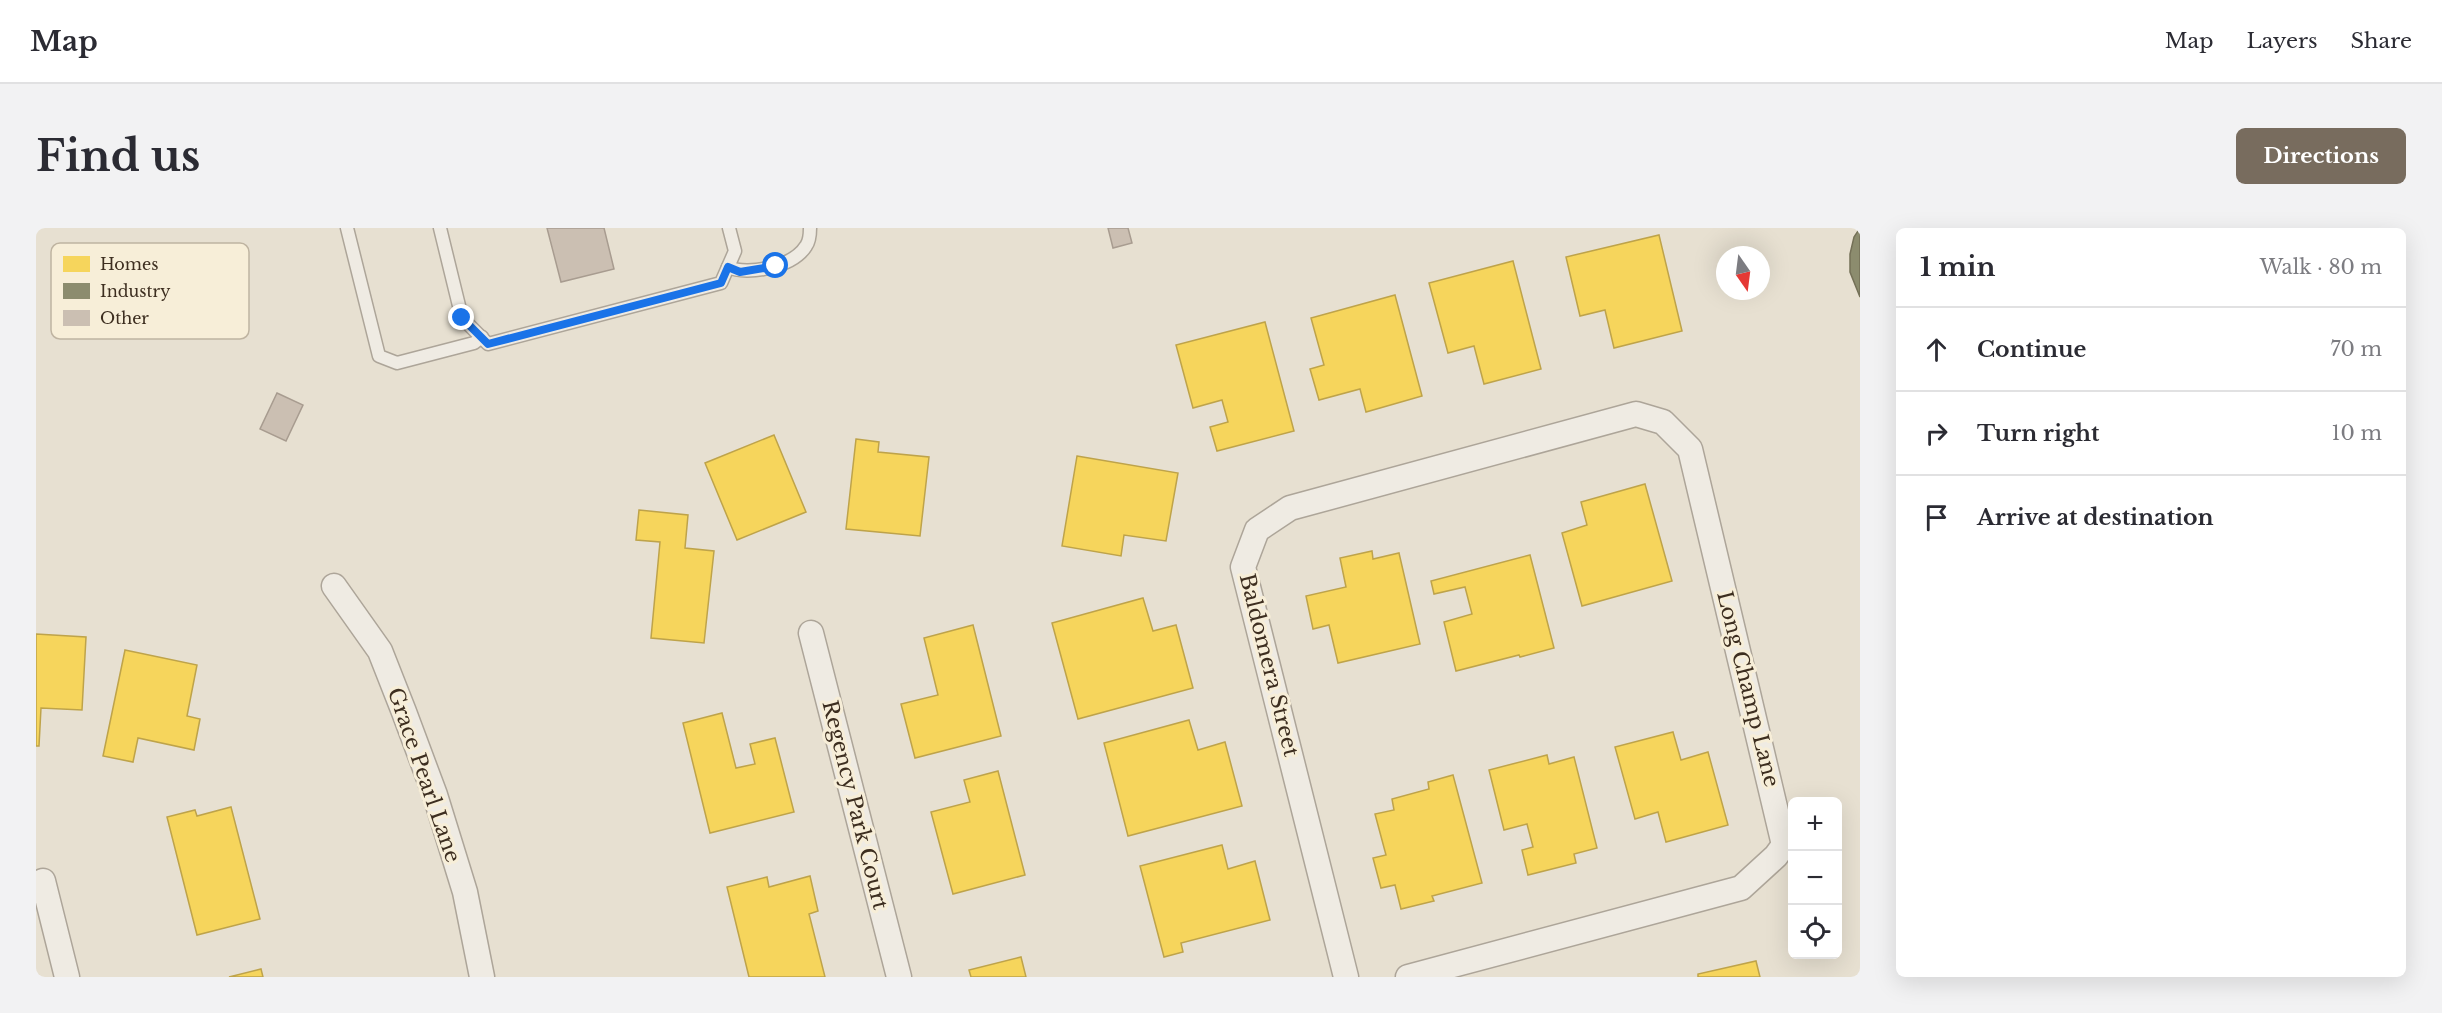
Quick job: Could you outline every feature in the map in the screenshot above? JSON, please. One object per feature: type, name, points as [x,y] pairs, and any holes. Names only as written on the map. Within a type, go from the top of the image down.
[{"type":"street","name":"Baldomera Street","points":[[1346,977],[1243,567],[1257,530],[1290,508],[1636,414]]},
{"type":"street","name":"Long Champ Lane","points":[[1408,977],[1741,888],[1776,856],[1784,845],[1690,449],[1663,422],[1636,414]]},
{"type":"street","name":"Grace Pearl Lane","points":[[334,586],[380,651],[404,712],[435,795],[465,892],[482,977]]},
{"type":"street","name":"Regency Park Court","points":[[810,633],[899,977]]},
{"type":"street","points":[[40,882],[66,977]]},
{"type":"lane","points":[[347,228],[379,356],[397,363],[474,343],[482,337]]},
{"type":"lane","points":[[440,228],[462,318],[488,344],[721,283],[735,251],[729,228]]},
{"type":"lane","points":[[728,267],[740,272],[776,266],[792,260],[806,246],[810,228]]},
{"type":"building: Homes","points":[[1659,235],[1682,331],[1614,348],[1605,310],[1580,316],[1566,257]]},
{"type":"building: Homes","points":[[1513,261],[1541,369],[1484,384],[1474,346],[1448,353],[1429,283]]},
{"type":"building: Homes","points":[[1395,295],[1422,396],[1366,412],[1360,389],[1319,400],[1310,369],[1324,365],[1311,318]]},
{"type":"building: Homes","points":[[1265,322],[1294,431],[1217,451],[1210,427],[1228,422],[1222,400],[1193,408],[1176,345]]},
{"type":"building: Homes","points":[[774,435],[806,512],[737,540],[705,463]]},
{"type":"building: Homes","points":[[856,439],[879,442],[878,452],[929,457],[920,536],[846,529]]},
{"type":"building: Homes","points":[[1077,456],[1178,473],[1166,541],[1124,535],[1121,556],[1062,546]]},
{"type":"building: Homes","points":[[1645,484],[1672,581],[1582,606],[1562,533],[1587,525],[1581,502]]},
{"type":"building: Homes","points":[[639,510],[688,515],[685,548],[714,551],[704,643],[651,638],[660,542],[636,540]]},
{"type":"building: Homes","points":[[1372,551],[1373,559],[1399,553],[1420,644],[1338,663],[1329,625],[1313,629],[1306,596],[1346,587],[1340,558]]},
{"type":"building: Homes","points":[[1530,555],[1554,648],[1456,671],[1444,622],[1472,614],[1465,587],[1434,594],[1431,581]]},
{"type":"building: Homes","points":[[1143,598],[1153,631],[1176,625],[1193,688],[1078,719],[1052,623]]},
{"type":"building: Homes","points":[[973,625],[1001,736],[915,758],[901,704],[938,695],[924,638]]},
{"type":"building: Homes","points":[[36,634],[86,637],[82,710],[41,708],[39,746],[36,746]]},
{"type":"building: Homes","points":[[125,650],[197,665],[187,716],[200,719],[194,750],[138,738],[133,762],[103,756]]},
{"type":"building: Homes","points":[[722,713],[736,768],[755,764],[750,744],[775,738],[794,812],[710,833],[683,723]]},
{"type":"building: Homes","points":[[1189,720],[1198,750],[1225,742],[1242,806],[1128,836],[1104,743]]},
{"type":"building: Homes","points":[[1673,732],[1681,760],[1708,752],[1728,825],[1666,842],[1658,812],[1635,819],[1615,747]]},
{"type":"building: Homes","points":[[1547,755],[1549,764],[1574,757],[1597,848],[1574,854],[1576,863],[1528,875],[1522,850],[1533,847],[1527,824],[1504,830],[1489,770]]},
{"type":"building: Homes","points":[[998,771],[1025,875],[953,894],[931,812],[970,802],[964,780]]},
{"type":"building: Homes","points":[[1453,775],[1482,883],[1432,896],[1434,901],[1401,909],[1395,885],[1381,888],[1373,858],[1386,855],[1375,814],[1394,810],[1392,799],[1429,789],[1428,782]]},
{"type":"building: Homes","points":[[231,807],[260,919],[197,935],[167,817],[195,810],[197,816]]},
{"type":"building: Homes","points":[[1222,845],[1228,869],[1255,861],[1270,920],[1181,943],[1183,952],[1164,957],[1140,866]]},
{"type":"building: Homes","points":[[810,876],[818,911],[809,914],[825,977],[749,977],[727,887],[767,877],[769,887]]},
{"type":"building: Homes","points":[[1021,957],[1026,977],[971,977],[969,970]]},
{"type":"building: Homes","points":[[1756,961],[1760,977],[1698,977],[1698,974]]},
{"type":"building: Homes","points":[[261,969],[263,977],[229,977]]},
{"type":"building: Industry","points":[[1860,228],[1860,297],[1850,272],[1850,254],[1854,237]]},
{"type":"building: Other","points":[[547,228],[604,228],[614,269],[561,282]]},
{"type":"building: Other","points":[[1108,228],[1128,228],[1132,243],[1113,248]]},
{"type":"building: Other","points":[[277,393],[303,405],[286,441],[260,429]]},
{"type":"route","points":[[462,318],[488,344],[721,283],[728,267],[740,272],[776,266]]}]
